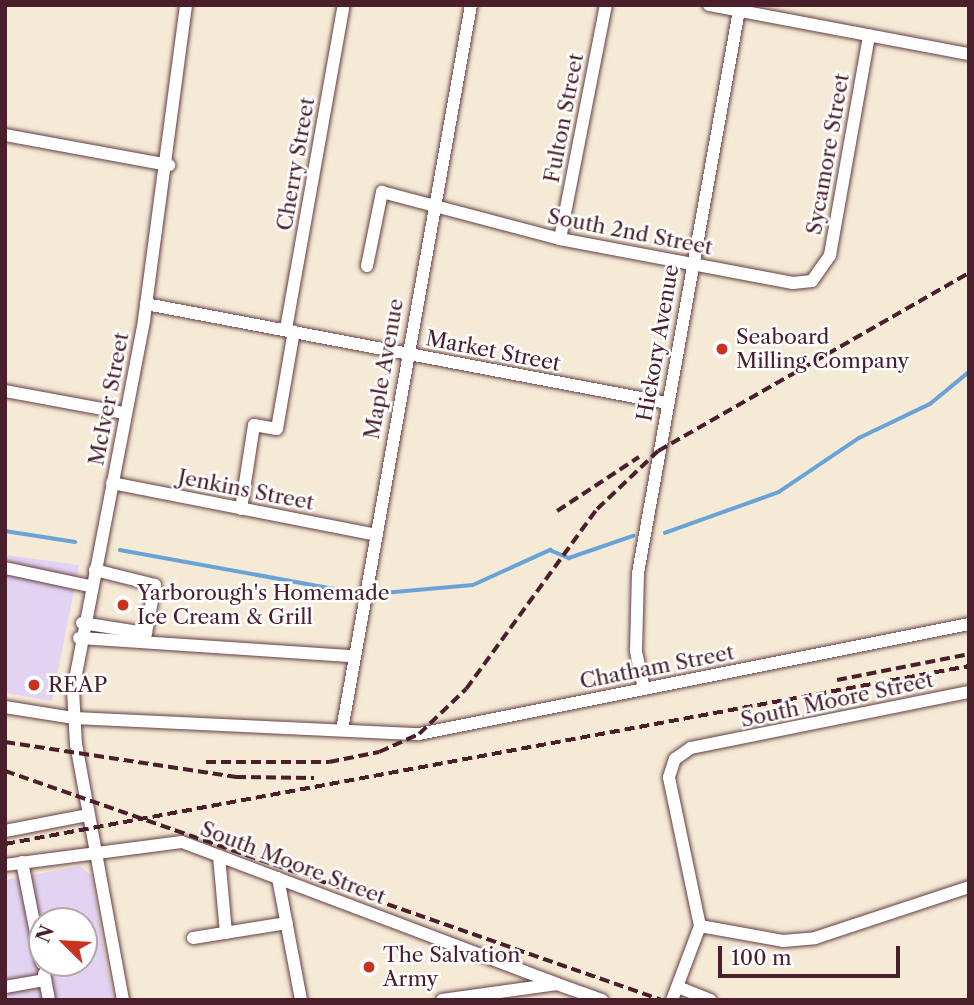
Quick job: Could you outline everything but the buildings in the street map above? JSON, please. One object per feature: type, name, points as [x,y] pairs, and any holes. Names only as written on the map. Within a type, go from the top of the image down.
[{"type":"street","name":"McIver Street","points":[[123,1000],[88,815],[74,718],[79,638],[95,570],[146,304],[169,165],[186,5]]},
{"type":"street","name":"Cherry Street","points":[[242,509],[254,425],[277,429],[290,330],[344,5]]},
{"type":"street","name":"Maple Avenue","points":[[347,730],[351,656],[471,5]]},
{"type":"street","name":"Fulton Street","points":[[561,239],[606,5]]},
{"type":"street","points":[[709,5],[740,8],[969,54]]},
{"type":"street","name":"Hickory Avenue","points":[[644,689],[636,650],[638,573],[692,262],[740,8]]},
{"type":"street","name":"Sycamore Street","points":[[819,276],[830,255],[869,35]]},
{"type":"street","points":[[5,135],[169,165]]},
{"type":"street","name":"South 2nd Street","points":[[367,266],[382,192],[433,211],[561,239],[793,283],[819,276]]},
{"type":"street","name":"Market Street","points":[[146,304],[667,403]]},
{"type":"street","points":[[5,391],[124,413]]},
{"type":"street","name":"Jenkins Street","points":[[112,484],[373,534]]},
{"type":"street","points":[[5,568],[90,586]]},
{"type":"street","points":[[82,623],[146,633],[155,585],[95,570]]},
{"type":"street","name":"Chatham Street","points":[[5,707],[74,718],[347,730],[449,730],[969,624]]},
{"type":"street","points":[[79,638],[351,656]]},
{"type":"street","name":"South Moore Street","points":[[700,926],[669,777],[675,759],[691,748],[969,692]]},
{"type":"street","points":[[5,831],[88,815]]},
{"type":"street","name":"South Moore Street","points":[[5,865],[95,849],[181,842],[602,1000]]},
{"type":"street","points":[[219,856],[226,933]]},
{"type":"street","points":[[22,862],[31,907]]},
{"type":"street","points":[[278,878],[301,1000]]},
{"type":"street","points":[[672,1000],[700,926],[783,941],[815,938],[969,887]]},
{"type":"street","points":[[193,938],[287,923]]},
{"type":"street","points":[[45,977],[49,1000]]},
{"type":"street","points":[[5,986],[46,980]]},
{"type":"street","points":[[442,1000],[557,984]]},
{"type":"street","points":[[678,986],[710,1000]]},
{"type":"shaded area","points":[[5,555],[79,565],[52,701],[5,693]]},
{"type":"shaded area","points":[[80,866],[91,875],[97,907],[28,907],[28,977],[98,977],[98,915],[113,1000],[5,1000],[5,880]]},
{"type":"waterway","points":[[665,533],[779,492],[859,438],[930,404],[969,372]]},
{"type":"waterway","points":[[5,531],[75,542]]},
{"type":"waterway","points":[[372,594],[473,585],[550,550],[569,558],[633,536]]},
{"type":"waterway","points":[[120,550],[350,592]]},
{"type":"railway","points":[[206,762],[329,762],[379,752],[419,734],[466,689],[597,509],[658,451],[969,273]]},
{"type":"railway","points":[[557,511],[639,457]]},
{"type":"railway","points":[[837,680],[969,654]]},
{"type":"railway","points":[[5,844],[969,666]]},
{"type":"railway","points":[[5,742],[236,777],[314,778]]},
{"type":"railway","points":[[5,771],[662,1000]]},
{"type":"place","name":"Seaboard Milling Company","points":[[722,349]]},
{"type":"place","name":"Yarborough's Homemade Ice Cream & Grill","points":[[123,605]]},
{"type":"place","name":"REAP","points":[[34,685]]},
{"type":"place","name":"The Salvation Army","points":[[369,967]]}]
